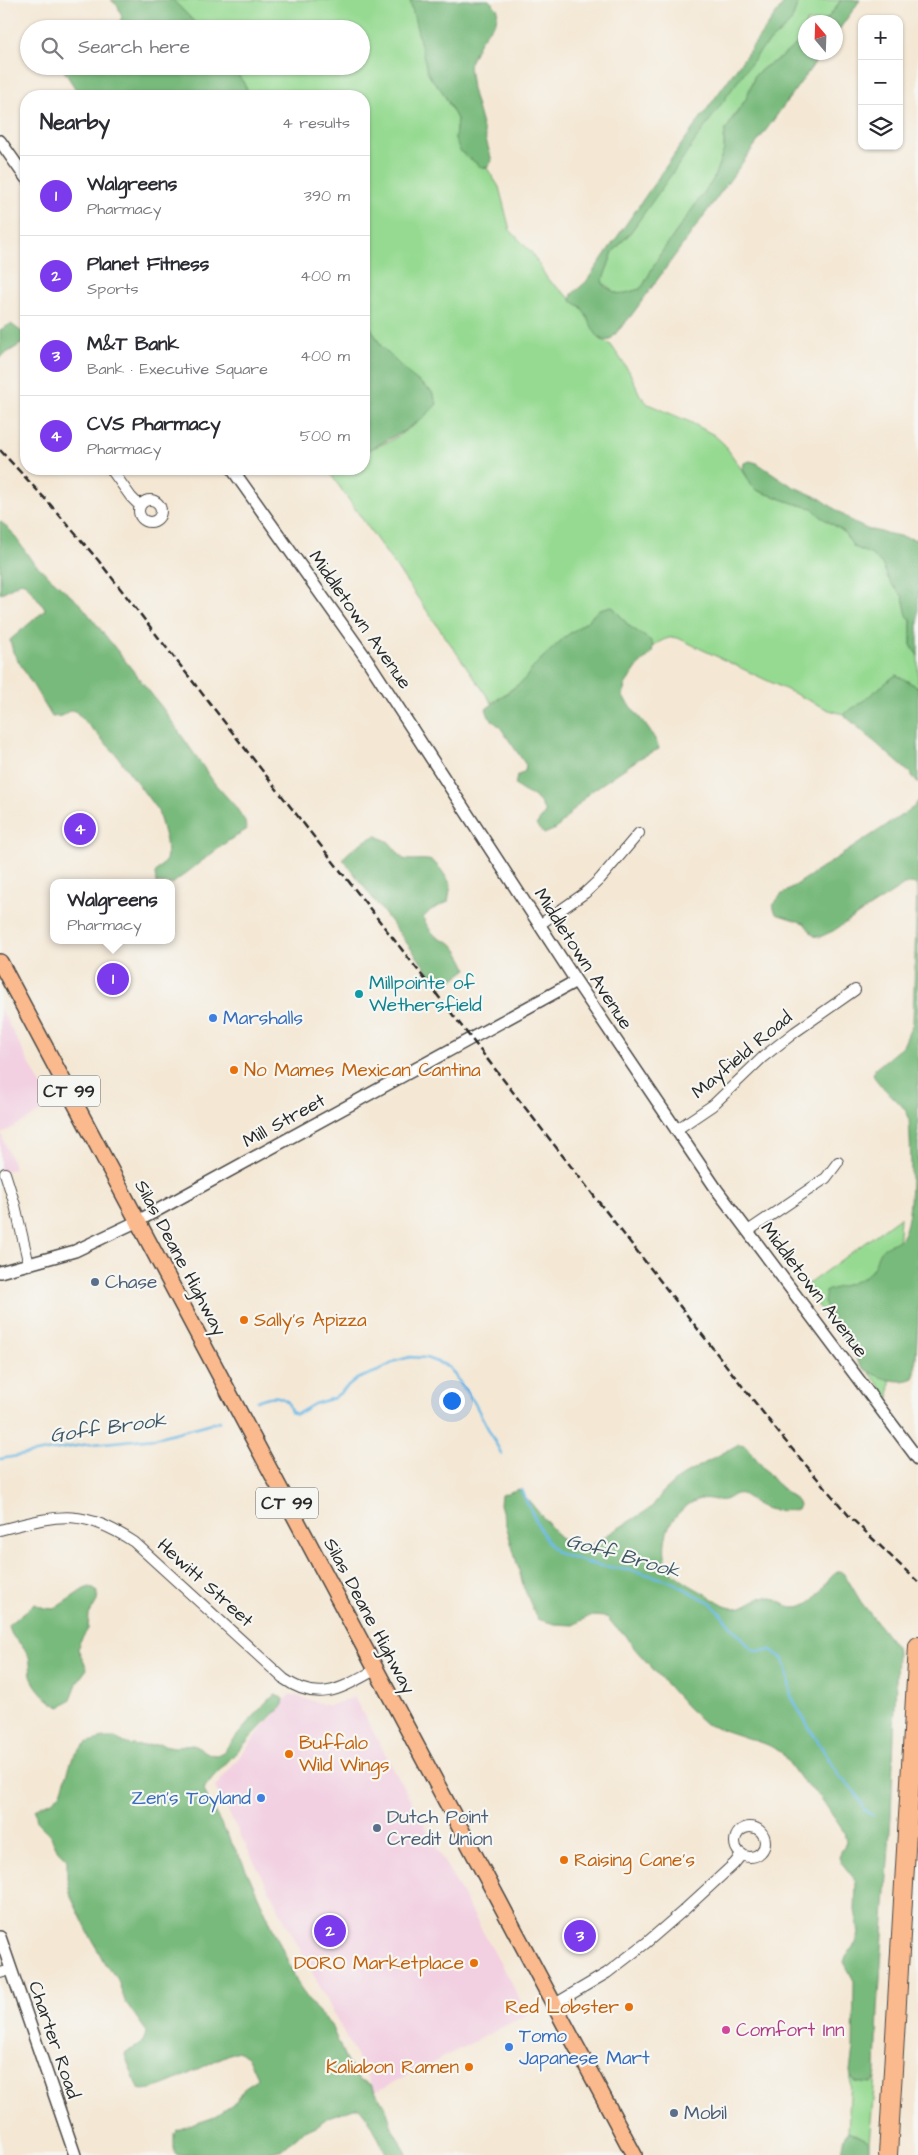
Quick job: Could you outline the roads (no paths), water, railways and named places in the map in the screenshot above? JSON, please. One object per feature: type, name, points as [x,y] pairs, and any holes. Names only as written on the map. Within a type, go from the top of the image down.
[{"type":"highway","points":[[888,2155],[918,1646]]},
{"type":"main road","name":"Silas Deane Highway","points":[[0,962],[634,2155]]},
{"type":"street","points":[[0,141],[20,169]]},
{"type":"street","points":[[115,475],[140,506]]},
{"type":"street","name":"Middletown Avenue","points":[[236,475],[366,658],[539,925],[676,1130],[748,1231],[918,1459]]},
{"type":"street","points":[[539,925],[585,893],[600,879],[640,833]]},
{"type":"street","name":"Mill Street","points":[[0,1272],[79,1249],[138,1221],[576,981]]},
{"type":"street","name":"Mayfield Road","points":[[676,1130],[713,1105],[762,1057],[855,990]]},
{"type":"street","points":[[748,1231],[826,1178],[838,1162]]},
{"type":"street","points":[[5,1173],[15,1205],[28,1265]]},
{"type":"street","name":"Hewitt Street","points":[[0,1530],[59,1516],[84,1517],[112,1527],[134,1542],[294,1686],[319,1693],[331,1692],[376,1670]]},
{"type":"street","points":[[553,2005],[606,1973],[644,1945],[683,1912],[734,1864],[742,1854]]},
{"type":"street","name":"Charter Road","points":[[0,1936],[6,1971],[75,2155]]},
{"type":"waterway","name":"Goff Brook","points":[[257,1401],[269,1397],[284,1399],[288,1402],[291,1412],[297,1414],[314,1404],[334,1398],[357,1379],[378,1371],[396,1361],[410,1357],[426,1358],[448,1366],[474,1402],[502,1455]]},
{"type":"waterway","name":"Goff Brook","points":[[0,1459],[82,1445],[155,1438],[220,1421]]},
{"type":"waterway","name":"Goff Brook","points":[[521,1490],[545,1539],[557,1553],[591,1564],[639,1572],[670,1581],[711,1603],[752,1650],[771,1650],[782,1658],[787,1669],[791,1696],[799,1711],[840,1777],[853,1789],[865,1810],[872,1815]]},
{"type":"railway","points":[[0,450],[20,472]]},
{"type":"railway","points":[[23,475],[98,560],[782,1437],[850,1517],[918,1582]]},
{"type":"place","name":"CVS Pharmacy","points":[[80,829]]},
{"type":"place","name":"Walgreens","points":[[113,979]]},
{"type":"place","name":"Millpointe of Wethersfield","points":[[359,994]]},
{"type":"place","name":"Marshalls","points":[[213,1018]]},
{"type":"place","name":"No Mames Mexican Cantina","points":[[234,1070]]},
{"type":"place","name":"Chase","points":[[95,1282]]},
{"type":"place","name":"Sally's Apizza","points":[[244,1320]]},
{"type":"place","name":"Buffalo Wild Wings","points":[[289,1754]]},
{"type":"place","name":"Zen's Toyland","points":[[261,1798]]},
{"type":"place","name":"Dutch Point Credit Union","points":[[377,1828]]},
{"type":"place","name":"Raising Cane's","points":[[564,1860]]},
{"type":"place","name":"Planet Fitness","points":[[330,1931]]},
{"type":"place","name":"M&T Bank","points":[[580,1936]]},
{"type":"place","name":"DORO Marketplace","points":[[474,1963]]},
{"type":"place","name":"Red Lobster","points":[[629,2007]]},
{"type":"place","name":"Comfort Inn","points":[[726,2030]]},
{"type":"place","name":"Tomo Japanese Mart","points":[[509,2047]]},
{"type":"place","name":"Kaliabon Ramen","points":[[469,2067]]},
{"type":"place","name":"Mobil","points":[[674,2113]]}]
